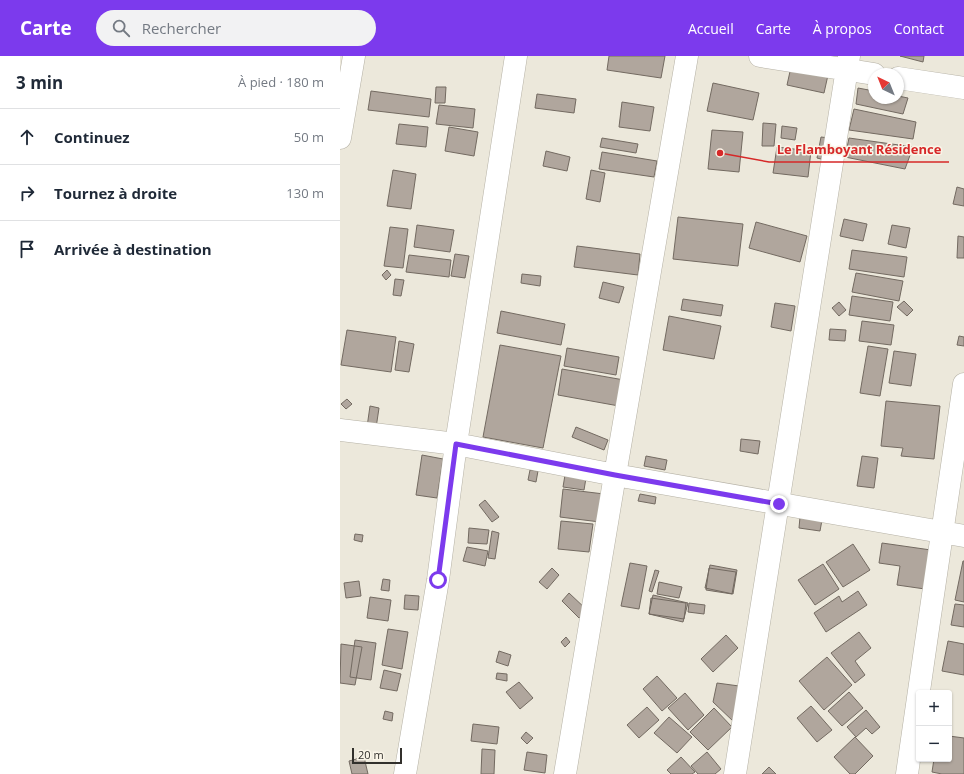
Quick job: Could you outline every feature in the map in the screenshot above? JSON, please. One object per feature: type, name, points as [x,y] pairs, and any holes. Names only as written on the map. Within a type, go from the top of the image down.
[{"type":"street","points":[[340,138],[354,56]]},
{"type":"street","points":[[405,774],[438,580],[456,444],[516,56]]},
{"type":"street","points":[[566,774],[615,475],[687,56]]},
{"type":"street","points":[[760,56],[848,63],[868,71]]},
{"type":"street","points":[[735,774],[848,63]]},
{"type":"street","points":[[904,79],[964,88]]},
{"type":"street","points":[[907,774],[941,532],[964,384]]},
{"type":"street","points":[[340,430],[456,444],[615,475],[964,536]]},
{"type":"building","points":[[609,56],[665,56],[661,78],[607,70]]},
{"type":"building","points":[[900,56],[924,56],[923,62]]},
{"type":"building","points":[[791,67],[828,75],[824,93],[787,85]]},
{"type":"building","points":[[713,83],[759,93],[753,120],[707,111]]},
{"type":"building","points":[[436,87],[446,87],[445,103],[435,103]]},
{"type":"building","points":[[858,88],[868,90],[868,104],[904,104],[904,97],[908,98],[903,114],[856,104]]},
{"type":"building","points":[[371,91],[431,99],[429,117],[368,110]]},
{"type":"building","points":[[537,94],[576,99],[574,113],[535,108]]},
{"type":"building","points":[[622,102],[654,107],[650,131],[619,127]]},
{"type":"building","points":[[439,105],[475,109],[473,128],[436,124]]},
{"type":"building","points":[[854,109],[916,122],[913,139],[849,130]]},
{"type":"building","points":[[763,123],[776,124],[774,146],[762,146]]},
{"type":"building","points":[[399,124],[428,127],[426,147],[396,144]]},
{"type":"building","points":[[782,126],[797,128],[795,140],[781,138]]},
{"type":"building","points":[[449,127],[478,132],[474,156],[445,151]]},
{"type":"building","points":[[712,130],[743,132],[739,172],[708,169]]},
{"type":"building","points":[[821,137],[829,138],[825,160],[817,158]]},
{"type":"building","points":[[602,138],[638,144],[636,153],[600,147]]},
{"type":"building","points":[[849,138],[913,147],[905,169],[845,157]]},
{"type":"building","points":[[777,147],[811,151],[808,177],[773,173]]},
{"type":"building","points":[[546,151],[570,157],[567,171],[543,166]]},
{"type":"building","points":[[602,152],[657,161],[654,177],[599,169]]},
{"type":"building","points":[[393,170],[416,174],[411,209],[387,206]]},
{"type":"building","points":[[591,170],[605,173],[600,202],[586,199]]},
{"type":"building","points":[[957,187],[964,189],[964,206],[953,204]]},
{"type":"building","points":[[678,217],[743,224],[738,266],[673,259]]},
{"type":"building","points":[[844,219],[867,224],[863,241],[840,236]]},
{"type":"building","points":[[756,222],[807,236],[800,262],[749,248]]},
{"type":"building","points":[[417,225],[454,230],[450,252],[414,247]]},
{"type":"building","points":[[892,225],[910,228],[906,248],[888,244]]},
{"type":"building","points":[[390,227],[408,229],[403,268],[384,266]]},
{"type":"building","points":[[958,236],[964,237],[964,258],[957,258]]},
{"type":"building","points":[[577,246],[640,254],[638,275],[574,267]]},
{"type":"building","points":[[852,250],[907,257],[904,277],[849,269]]},
{"type":"building","points":[[455,254],[469,256],[465,278],[451,276]]},
{"type":"building","points":[[409,255],[451,260],[449,277],[406,272]]},
{"type":"building","points":[[387,270],[391,275],[386,280],[382,275]]},
{"type":"building","points":[[856,273],[903,281],[899,301],[852,292]]},
{"type":"building","points":[[522,274],[541,276],[540,286],[521,283]]},
{"type":"building","points":[[395,279],[404,280],[401,296],[393,295]]},
{"type":"building","points":[[603,282],[624,287],[619,303],[599,298]]},
{"type":"building","points":[[852,296],[893,302],[890,321],[849,315]]},
{"type":"building","points":[[683,299],[723,305],[721,316],[681,310]]},
{"type":"building","points":[[904,301],[913,310],[907,316],[897,307]]},
{"type":"building","points":[[839,302],[846,310],[839,316],[832,308]]},
{"type":"building","points":[[775,303],[795,306],[791,331],[771,327]]},
{"type":"building","points":[[501,311],[565,324],[561,345],[497,333]]},
{"type":"building","points":[[669,316],[721,326],[714,359],[663,350]]},
{"type":"building","points":[[862,321],[894,325],[891,345],[859,341]]},
{"type":"building","points":[[830,329],[846,330],[845,341],[829,340]]},
{"type":"building","points":[[347,330],[396,337],[391,372],[341,365]]},
{"type":"building","points":[[959,336],[964,337],[964,346],[957,345]]},
{"type":"building","points":[[399,341],[414,344],[409,372],[395,370]]},
{"type":"building","points":[[500,345],[561,356],[543,448],[483,437]]},
{"type":"building","points":[[868,346],[888,349],[880,396],[860,393]]},
{"type":"building","points":[[567,348],[619,357],[616,375],[564,366]]},
{"type":"building","points":[[894,351],[916,354],[911,386],[889,383]]},
{"type":"building","points":[[562,369],[624,380],[619,406],[558,395]]},
{"type":"building","points":[[347,399],[352,404],[346,409],[341,404]]},
{"type":"building","points":[[886,401],[940,406],[934,459],[901,456],[903,448],[881,446]]},
{"type":"building","points":[[370,406],[379,408],[376,428],[367,427]]},
{"type":"building","points":[[576,427],[608,440],[604,450],[572,437]]},
{"type":"building","points":[[741,439],[760,441],[758,454],[740,451]]},
{"type":"building","points":[[422,455],[443,459],[437,498],[416,495]]},
{"type":"building","points":[[646,456],[667,460],[665,470],[644,466]]},
{"type":"building","points":[[862,456],[878,458],[874,488],[857,486]]},
{"type":"building","points":[[530,470],[538,471],[536,482],[528,480]]},
{"type":"building","points":[[565,475],[586,478],[584,490],[563,487]]},
{"type":"building","points":[[563,489],[604,494],[600,522],[560,517]]},
{"type":"building","points":[[640,494],[656,497],[655,504],[638,501]]},
{"type":"building","points":[[485,500],[499,517],[492,522],[479,505]]},
{"type":"building","points":[[800,517],[822,520],[820,531],[799,528]]},
{"type":"building","points":[[561,521],[593,524],[589,552],[558,549]]},
{"type":"building","points":[[469,528],[489,530],[487,544],[468,543]]},
{"type":"building","points":[[492,531],[499,533],[495,559],[488,558]]},
{"type":"building","points":[[355,534],[363,535],[362,542],[354,540]]},
{"type":"building","points":[[882,543],[931,550],[925,589],[897,585],[900,566],[879,563]]},
{"type":"building","points":[[853,544],[870,570],[843,587],[826,562]]},
{"type":"building","points":[[467,547],[488,551],[485,566],[463,561]]},
{"type":"building","points":[[964,561],[964,602],[955,600]]},
{"type":"building","points":[[630,563],[647,566],[639,609],[621,606]]},
{"type":"building","points":[[823,564],[839,589],[815,605],[798,580]]},
{"type":"building","points":[[710,565],[737,570],[733,594],[705,588]]},
{"type":"building","points":[[552,568],[559,575],[547,589],[539,582]]},
{"type":"building","points":[[709,568],[736,572],[732,594],[706,590]]},
{"type":"building","points":[[655,570],[659,571],[652,592],[649,591]]},
{"type":"building","points":[[383,579],[390,580],[389,591],[381,590]]},
{"type":"building","points":[[359,581],[361,596],[346,598],[344,583]]},
{"type":"building","points":[[659,582],[682,587],[679,598],[657,594]]},
{"type":"building","points":[[858,591],[867,605],[826,632],[814,613],[839,596],[842,602]]},
{"type":"building","points":[[569,593],[587,610],[579,618],[562,601]]},
{"type":"building","points":[[405,595],[419,596],[418,610],[404,609]]},
{"type":"building","points":[[653,595],[688,603],[683,622],[649,614]]},
{"type":"building","points":[[370,597],[391,600],[388,621],[367,618]]},
{"type":"building","points":[[651,598],[686,603],[684,619],[649,614]]},
{"type":"building","points":[[689,603],[705,605],[704,614],[688,612]]},
{"type":"building","points":[[955,604],[964,605],[964,627],[951,625]]},
{"type":"building","points":[[388,629],[408,632],[402,669],[382,665]]},
{"type":"building","points":[[859,632],[871,648],[855,661],[865,675],[855,683],[831,653]]},
{"type":"building","points":[[726,635],[738,648],[713,672],[701,659]]},
{"type":"building","points":[[566,637],[570,642],[565,647],[561,642]]},
{"type":"building","points":[[355,640],[376,643],[371,680],[350,677]]},
{"type":"building","points":[[948,641],[964,644],[964,675],[942,671]]},
{"type":"building","points":[[341,644],[362,647],[355,685],[340,683]]},
{"type":"building","points":[[499,651],[511,655],[508,666],[496,662]]},
{"type":"building","points":[[827,657],[852,685],[824,710],[799,681]]},
{"type":"building","points":[[384,670],[401,674],[397,691],[380,688]]},
{"type":"building","points":[[497,673],[507,674],[507,681],[496,679]]},
{"type":"building","points":[[657,676],[677,698],[662,711],[643,689]]},
{"type":"building","points":[[519,682],[533,698],[520,709],[506,692]]},
{"type":"building","points":[[717,683],[739,686],[734,722],[713,702]]},
{"type":"building","points":[[849,692],[863,708],[842,726],[828,711]]},
{"type":"building","points":[[685,693],[704,715],[688,730],[668,708]]},
{"type":"building","points":[[811,706],[832,730],[817,742],[797,718]]},
{"type":"building","points":[[647,707],[659,720],[639,738],[627,725]]},
{"type":"building","points":[[714,708],[732,727],[708,750],[690,732]]},
{"type":"building","points":[[866,710],[880,727],[872,734],[866,728],[856,737],[847,727]]},
{"type":"building","points":[[385,711],[393,713],[392,721],[383,719]]},
{"type":"building","points":[[669,717],[692,737],[677,753],[654,733]]},
{"type":"building","points":[[473,724],[499,727],[497,744],[471,741]]},
{"type":"building","points":[[526,732],[533,738],[527,744],[521,738]]},
{"type":"building","points":[[952,736],[964,738],[964,774],[942,774],[932,772],[934,762],[952,762]]},
{"type":"building","points":[[855,737],[873,756],[855,774],[850,774],[834,757]]},
{"type":"building","points":[[482,749],[495,750],[494,774],[481,774]]},
{"type":"building","points":[[527,752],[547,755],[545,773],[524,770]]},
{"type":"building","points":[[707,752],[721,769],[715,774],[698,774],[691,766]]},
{"type":"building","points":[[364,757],[368,774],[352,774],[349,761]]},
{"type":"building","points":[[681,757],[695,772],[692,774],[671,774],[667,770]]},
{"type":"building","points":[[769,767],[776,774],[762,774]]},
{"type":"place","name":"Le Flamboyant Résidence","points":[[720,153]]},
{"type":"route","points":[[438,580],[456,444],[615,475],[779,504]]}]
